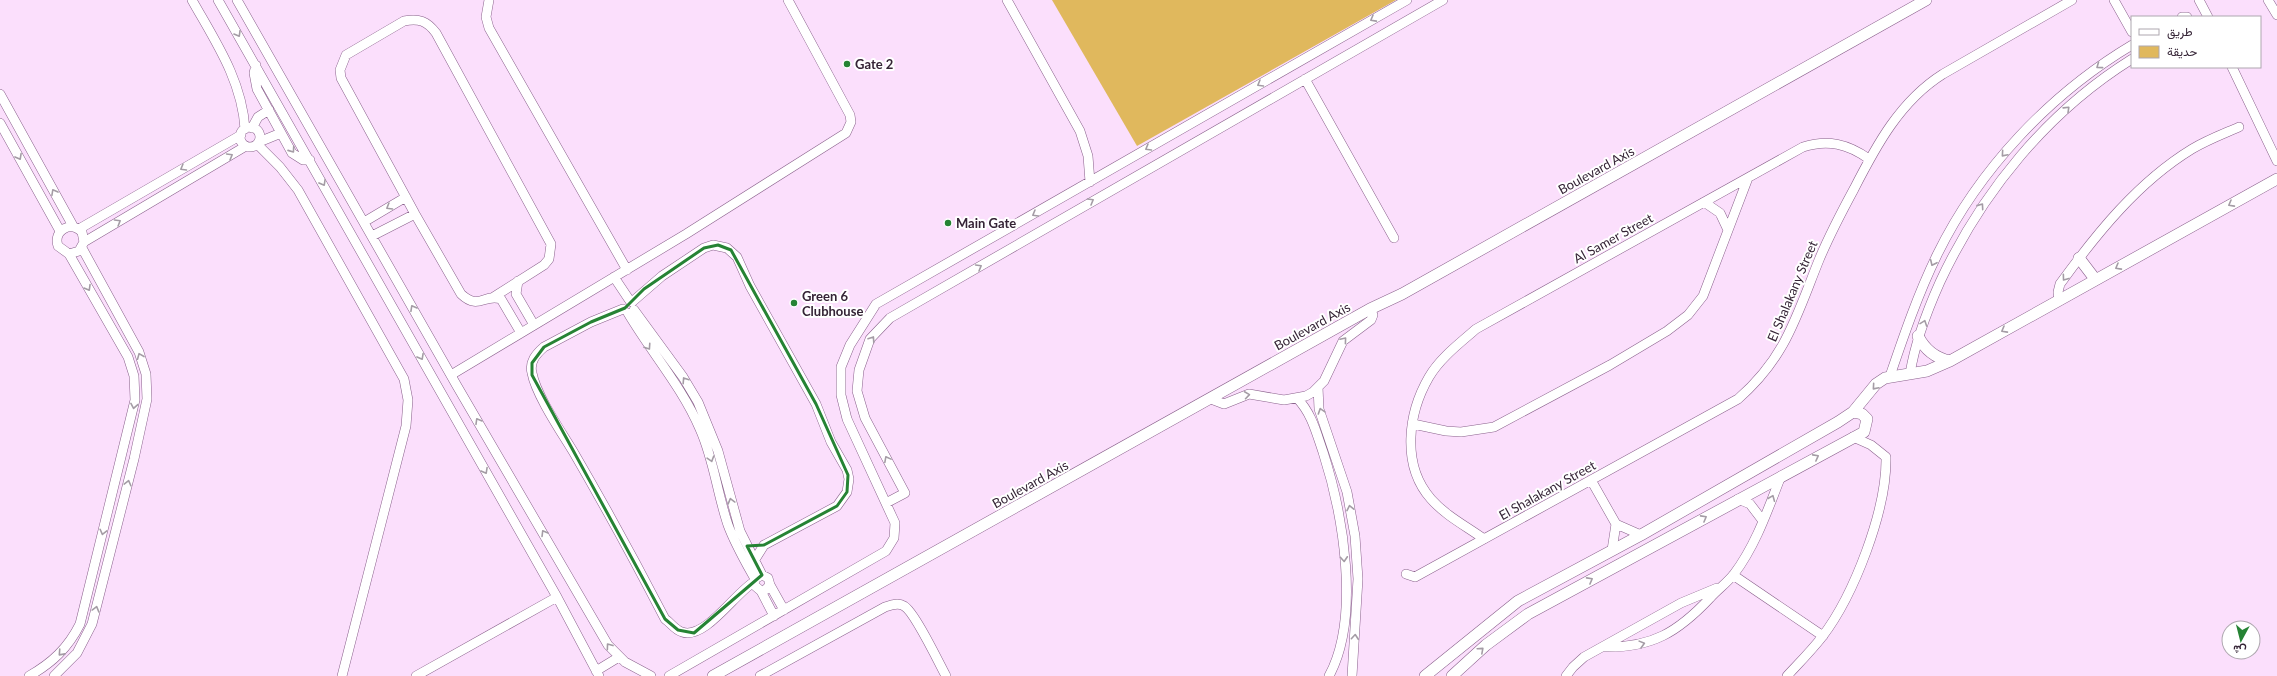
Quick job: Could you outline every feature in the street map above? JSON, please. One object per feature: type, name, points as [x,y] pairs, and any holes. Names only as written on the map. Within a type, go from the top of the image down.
[{"type":"street","points":[[192,0],[233,75],[242,102],[246,131]]},
{"type":"street","points":[[218,0],[310,160],[598,673],[619,657]]},
{"type":"street","points":[[237,0],[451,375],[608,645],[619,657],[632,667],[651,676]]},
{"type":"street","points":[[489,0],[486,17],[489,28],[627,270]]},
{"type":"street","points":[[451,375],[627,270],[840,137],[850,128],[850,115],[788,0]]},
{"type":"street","points":[[1007,0],[1080,131],[1088,156],[1090,182]]},
{"type":"street","points":[[669,676],[890,548],[896,528],[886,503],[846,419],[841,395],[841,367],[850,345],[876,304],[1407,0]]},
{"type":"street","points":[[886,503],[905,493],[865,418],[857,391],[859,370],[870,339],[890,318],[1443,0]]},
{"type":"street","name":"Boulevard Axis","points":[[714,676],[1370,309],[1402,294],[1574,199],[1925,0]]},
{"type":"street","name":"El Shalakany Street","points":[[1406,574],[1415,577],[1738,399],[1764,374],[1790,334],[1828,241],[1869,159],[1904,108],[1930,82],[2072,0]]},
{"type":"street","points":[[2114,0],[2131,30]]},
{"type":"street","points":[[2199,0],[2207,16]]},
{"type":"street","points":[[2268,0],[2277,15]]},
{"type":"street","points":[[414,19],[423,20],[431,25],[436,32],[549,237],[551,244],[549,259],[544,264],[492,298],[479,302],[473,302],[461,294],[414,214],[406,197],[344,85],[340,70],[346,55],[404,21],[414,19]]},
{"type":"street","points":[[1890,376],[1920,292],[1951,230],[1987,175],[2021,136],[2079,82],[2131,46]]},
{"type":"street","points":[[1910,374],[1918,336],[1948,266],[1974,216],[2014,162],[2052,124],[2086,92],[2131,60]]},
{"type":"street","points":[[256,65],[254,73],[257,89],[292,153],[303,160],[310,160]]},
{"type":"street","points":[[2232,68],[2277,162]]},
{"type":"street","points":[[1305,79],[1394,238]]},
{"type":"street","points":[[0,94],[76,228],[84,235],[83,245],[138,352],[146,374],[147,399],[134,459],[92,624],[77,653],[54,676]]},
{"type":"street","points":[[246,146],[241,141],[246,131],[258,117],[269,110]]},
{"type":"street","points":[[2043,115],[2052,124]]},
{"type":"street","points":[[0,123],[60,231]]},
{"type":"street","points":[[2059,300],[2058,292],[2060,284],[2099,231],[2153,178],[2192,149],[2239,127]]},
{"type":"street","points":[[29,676],[47,666],[57,657],[71,640],[80,624],[135,400],[134,376],[128,356],[69,254],[58,246],[57,238],[60,231],[66,227],[76,228],[246,131],[258,132],[258,143],[298,190],[404,379],[407,393],[406,426],[342,676]]},
{"type":"street","points":[[69,254],[76,253],[83,245],[246,146],[258,143],[281,133]]},
{"type":"street","name":"Al Samer Street","points":[[1413,424],[1417,404],[1430,376],[1456,346],[1476,329],[1803,147],[1819,143],[1844,145],[1869,159]]},
{"type":"street","points":[[1484,539],[1443,511],[1420,483],[1411,457],[1413,424],[1446,431],[1461,432],[1494,427],[1610,365],[1667,331],[1688,315],[1703,296],[1748,178]]},
{"type":"street","points":[[1425,676],[1518,601],[1641,535],[1853,412],[1876,384],[1890,376],[1927,371],[1950,361],[2095,279],[2277,180]]},
{"type":"street","points":[[364,222],[406,197]]},
{"type":"street","points":[[1704,202],[1720,213],[1728,230]]},
{"type":"street","points":[[372,236],[414,214]]},
{"type":"street","points":[[747,546],[764,545],[840,503],[847,492],[849,479],[847,470],[831,442],[816,404],[750,286],[737,257],[731,250],[722,246],[713,245],[704,248],[662,276],[628,307],[591,322],[544,347],[535,355],[532,363],[533,377],[549,409],[628,546],[665,619],[678,630],[694,633],[704,628],[742,591],[758,583]]},
{"type":"street","points":[[2079,258],[2095,279]]},
{"type":"street","points":[[612,279],[628,307],[683,377],[703,424],[713,466],[732,523],[774,616]]},
{"type":"street","points":[[518,281],[516,294],[534,325]]},
{"type":"street","points":[[492,298],[501,299],[521,333]]},
{"type":"street","points":[[511,315],[524,308]]},
{"type":"street","points":[[1211,399],[1221,404],[1249,394],[1284,400],[1306,396],[1318,387],[1329,372],[1342,341],[1371,320],[1373,315],[1370,309]]},
{"type":"street","points":[[1918,336],[1924,347],[1933,355],[1950,361]]},
{"type":"street","points":[[1318,387],[1319,409],[1341,471],[1355,536],[1358,579],[1352,676]]},
{"type":"street","points":[[1297,398],[1309,412],[1330,475],[1342,538],[1346,581],[1344,627],[1341,648],[1329,676]]},
{"type":"street","points":[[1452,676],[1486,645],[1528,614],[1864,432],[1867,419],[1862,414],[1853,412]]},
{"type":"street","points":[[1787,676],[1823,636],[1858,571],[1870,538],[1885,479],[1886,457],[1871,444],[1853,438]]},
{"type":"street","points":[[1604,647],[1639,645],[1667,634],[1694,614],[1733,575],[1748,552],[1782,476]]},
{"type":"street","points":[[1591,480],[1616,524],[1641,535]]},
{"type":"street","points":[[1738,499],[1750,504],[1763,521]]},
{"type":"street","points":[[732,523],[747,546],[754,561],[758,583],[765,590],[770,585],[784,610]]},
{"type":"street","points":[[1612,550],[1616,524]]},
{"type":"street","points":[[754,561],[764,545]]},
{"type":"street","points":[[1733,575],[1823,636]]},
{"type":"street","points":[[1566,676],[1584,657],[1681,603],[1720,587]]},
{"type":"street","points":[[416,676],[556,597]]},
{"type":"street","points":[[760,676],[885,607],[898,604],[904,606],[912,616],[946,676]]},
{"type":"highlighted area","points":[[718,245],[731,250],[816,404],[848,475],[847,492],[837,506],[764,545],[747,546],[762,575],[694,633],[678,630],[665,619],[532,375],[532,363],[544,347],[591,322],[625,308],[644,289],[704,248]]},
{"type":"green space","points":[[1052,0],[1396,0],[1137,146]]},
{"type":"place","name":"Gate 2","points":[[847,64]]},
{"type":"place","name":"Main Gate","points":[[948,223]]},
{"type":"place","name":"Green 6 Clubhouse","points":[[794,303]]}]
